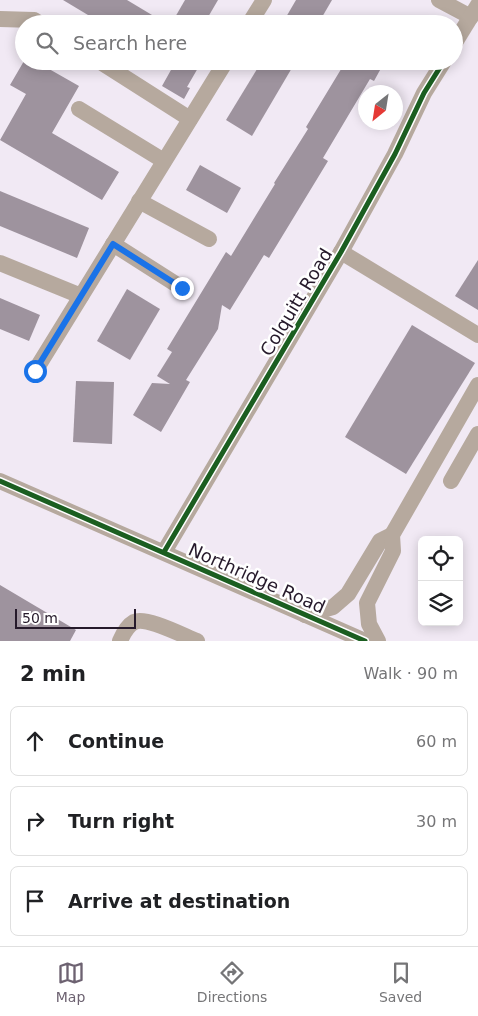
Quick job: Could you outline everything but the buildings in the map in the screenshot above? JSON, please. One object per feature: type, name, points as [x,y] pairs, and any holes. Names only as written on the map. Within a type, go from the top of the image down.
[{"type":"street","points":[[255,15],[264,0]]},
{"type":"street","points":[[440,0],[474,11],[463,29]]},
{"type":"street","points":[[0,19],[15,19]]},
{"type":"street","points":[[113,70],[190,119]]},
{"type":"street","points":[[35,371],[220,70]]},
{"type":"street","name":"Colquitt Road","points":[[164,552],[342,252],[396,154],[424,93],[438,70]]},
{"type":"street","points":[[79,109],[164,161]]},
{"type":"street","points":[[139,201],[209,239]]},
{"type":"street","points":[[113,244],[182,288]]},
{"type":"street","points":[[342,252],[478,335]]},
{"type":"street","points":[[0,263],[81,296]]},
{"type":"street","points":[[305,614],[333,606],[348,594],[380,541],[392,535],[478,385]]},
{"type":"street","points":[[430,469],[457,484],[478,434]]},
{"type":"street","name":"Northridge Road","points":[[0,481],[305,614],[338,636],[365,641]]},
{"type":"street","points":[[378,641],[369,624],[368,603],[393,551],[392,535]]},
{"type":"street","points":[[120,641],[132,622],[143,621],[196,641]]},
{"type":"cycle path","points":[[164,552],[341,252],[395,154],[424,93],[438,70]]},
{"type":"cycle path","points":[[0,481],[365,641]]},
{"type":"route","points":[[35,371],[113,244],[182,288]]}]
